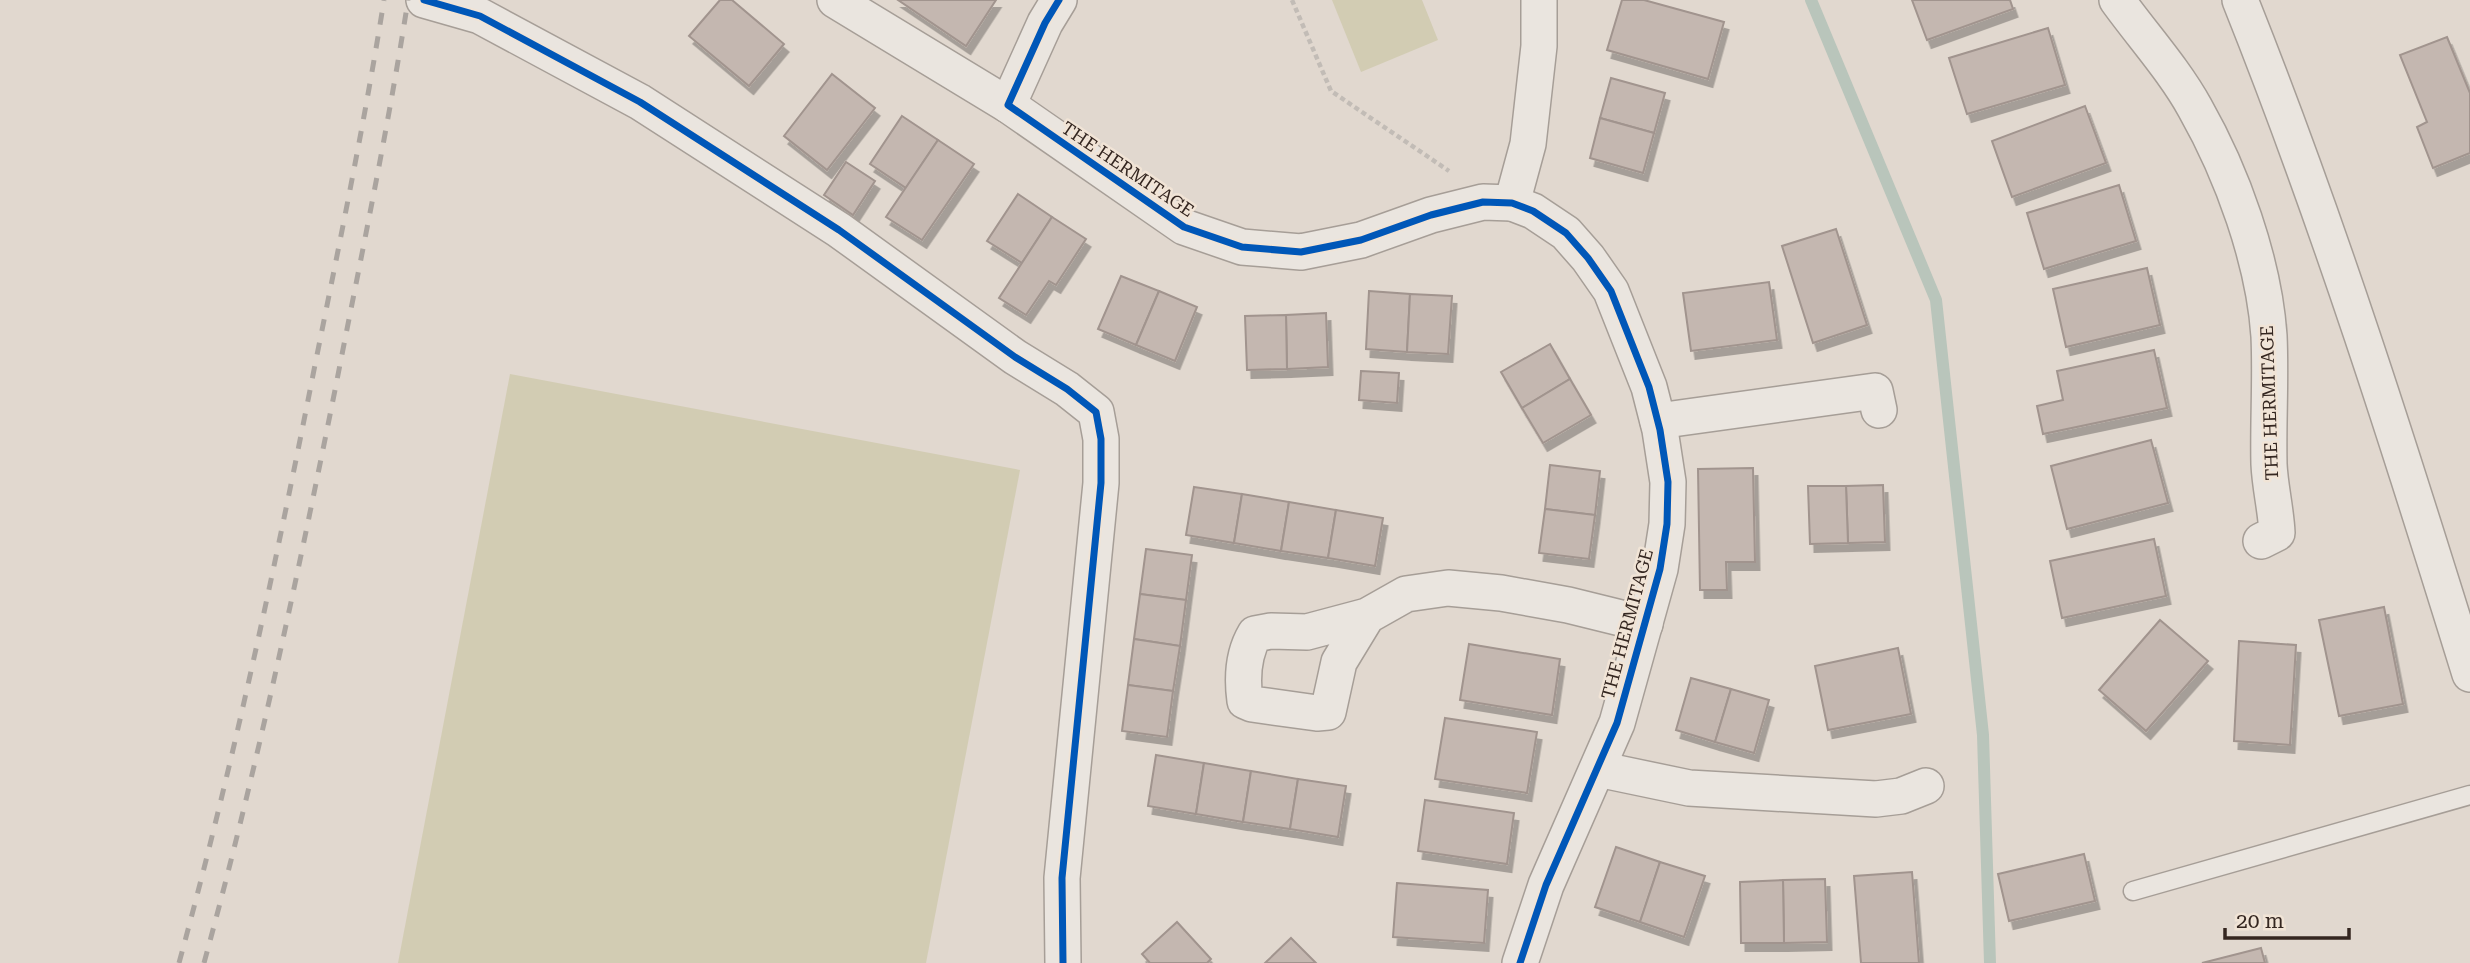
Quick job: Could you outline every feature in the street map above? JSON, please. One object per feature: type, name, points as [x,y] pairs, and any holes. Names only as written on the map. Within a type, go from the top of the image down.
[{"type":"street","points":[[424,0],[480,16],[640,102],[839,230],[1096,412],[1101,439],[1101,483],[1062,878],[1063,963]]},
{"type":"street","name":"THE HERMITAGE","points":[[835,0],[1008,105],[1184,227],[1242,247],[1301,252],[1361,240],[1431,215],[1498,203],[1533,211],[1566,233],[1588,258],[1611,291],[1649,387],[1658,421],[1668,482],[1667,524],[1660,569],[1617,723],[1546,885],[1520,963]]},
{"type":"street","points":[[1008,105],[1045,23],[1059,0]]},
{"type":"street","points":[[1498,203],[1528,144],[1539,46],[1539,0]]},
{"type":"street","name":"THE HERMITAGE","points":[[2117,0],[2170,69],[2210,135],[2243,219],[2260,277],[2269,333],[2269,464],[2277,533],[2262,541]]},
{"type":"street","points":[[2240,0],[2282,105],[2403,460],[2470,674]]},
{"type":"street","points":[[1658,421],[1875,391],[1879,410]]},
{"type":"street","name":"THE HERMITAGE","points":[[1367,616],[1406,594],[1448,587],[1555,602],[1645,624]]},
{"type":"street","points":[[1598,769],[1689,788],[1876,799],[1901,796],[1926,786]]},
{"type":"lane","points":[[2133,891],[2470,795]]},
{"type":"path","points":[[1292,0],[1331,91],[1498,203]]},
{"type":"shaded area","points":[[1332,0],[1422,0],[1438,40],[1361,72]]},
{"type":"shaded area","points":[[510,374],[1020,470],[926,963],[398,963]]},
{"type":"building","points":[[720,0],[732,0],[784,44],[749,86],[689,36]]},
{"type":"building","points":[[898,0],[996,0],[966,46]]},
{"type":"building","points":[[1622,0],[1644,0],[1724,22],[1708,79],[1607,50]]},
{"type":"building","points":[[1912,0],[2010,0],[2013,9],[1927,40]]},
{"type":"building","points":[[2048,28],[2065,85],[1967,114],[1949,58]]},
{"type":"building","points":[[2447,37],[2470,93],[2470,153],[2433,168],[2417,127],[2427,122],[2400,55]]},
{"type":"building","points":[[832,74],[875,108],[827,170],[784,136]]},
{"type":"building","points":[[1611,78],[1665,93],[1654,133],[1600,118]]},
{"type":"building","points":[[2085,106],[2106,163],[2012,197],[1992,141]]},
{"type":"building","points":[[902,116],[938,140],[906,188],[870,164]]},
{"type":"building","points":[[1600,118],[1654,133],[1643,173],[1590,158]]},
{"type":"building","points":[[938,140],[974,164],[922,240],[886,217]]},
{"type":"building","points":[[846,162],[875,181],[853,215],[824,195]]},
{"type":"building","points":[[2119,185],[2136,241],[2044,269],[2027,213]]},
{"type":"building","points":[[1018,194],[1052,217],[1022,263],[987,241]]},
{"type":"building","points":[[1052,217],[1086,239],[1056,285],[1049,281],[1026,315],[999,298]]},
{"type":"building","points":[[1836,229],[1867,325],[1813,343],[1782,246]]},
{"type":"building","points":[[2147,268],[2160,325],[2066,347],[2053,289]]},
{"type":"building","points":[[1121,276],[1159,291],[1136,345],[1098,329]]},
{"type":"building","points":[[1769,282],[1777,340],[1691,351],[1683,293]]},
{"type":"building","points":[[1159,291],[1197,307],[1175,361],[1136,345]]},
{"type":"building","points":[[1369,291],[1410,294],[1407,352],[1366,349]]},
{"type":"building","points":[[1410,294],[1452,296],[1448,354],[1407,352]]},
{"type":"building","points":[[1326,313],[1328,367],[1287,369],[1286,315]]},
{"type":"building","points":[[1286,315],[1287,369],[1247,370],[1245,316]]},
{"type":"building","points":[[1550,344],[1570,379],[1522,408],[1501,372]]},
{"type":"building","points":[[2154,350],[2167,408],[2043,434],[2037,406],[2063,400],[2057,371]]},
{"type":"building","points":[[1361,371],[1399,373],[1397,403],[1359,400]]},
{"type":"building","points":[[1570,379],[1591,415],[1543,443],[1522,408]]},
{"type":"building","points":[[2151,440],[2168,503],[2067,529],[2051,466]]},
{"type":"building","points":[[1550,465],[1600,471],[1595,515],[1545,509]]},
{"type":"building","points":[[1753,468],[1755,562],[1726,562],[1727,590],[1700,590],[1698,469]]},
{"type":"building","points":[[1883,485],[1885,542],[1848,543],[1846,486]]},
{"type":"building","points":[[1808,486],[1846,486],[1848,543],[1810,544]]},
{"type":"building","points":[[1194,487],[1242,494],[1234,543],[1186,535]]},
{"type":"building","points":[[1242,494],[1289,502],[1281,551],[1234,543]]},
{"type":"building","points":[[1289,502],[1336,510],[1328,558],[1281,551]]},
{"type":"building","points":[[1545,509],[1595,515],[1589,559],[1539,553]]},
{"type":"building","points":[[1336,510],[1383,518],[1375,566],[1328,558]]},
{"type":"building","points":[[2154,539],[2166,596],[2062,618],[2050,561]]},
{"type":"building","points":[[1146,549],[1192,555],[1186,600],[1140,594]]},
{"type":"building","points":[[1140,594],[1186,600],[1180,646],[1134,639]]},
{"type":"building","points":[[2384,607],[2403,704],[2339,716],[2319,620]]},
{"type":"building","points":[[2160,620],[2208,661],[2146,731],[2099,690]]},
{"type":"building","points":[[1134,639],[1180,646],[1173,691],[1128,685]]},
{"type":"building","points":[[2239,641],[2296,645],[2290,745],[2234,741]]},
{"type":"building","points":[[1469,644],[1560,659],[1552,715],[1460,700]]},
{"type":"building","points":[[1898,648],[1911,714],[1828,730],[1815,666]]},
{"type":"building","points":[[1691,678],[1731,689],[1715,742],[1676,730]]},
{"type":"building","points":[[1128,685],[1173,691],[1167,737],[1122,731]]},
{"type":"building","points":[[1731,689],[1769,700],[1754,753],[1715,742]]},
{"type":"building","points":[[1445,718],[1537,732],[1527,793],[1435,779]]},
{"type":"building","points":[[1156,755],[1204,763],[1196,814],[1148,806]]},
{"type":"building","points":[[1204,763],[1251,771],[1243,822],[1196,814]]},
{"type":"building","points":[[1251,771],[1298,779],[1290,829],[1243,822]]},
{"type":"building","points":[[1298,779],[1346,786],[1338,837],[1290,829]]},
{"type":"building","points":[[1425,800],[1514,813],[1507,864],[1418,851]]},
{"type":"building","points":[[1616,847],[1660,862],[1640,922],[1595,907]]},
{"type":"building","points":[[2084,854],[2095,901],[2009,921],[1998,874]]},
{"type":"building","points":[[1660,862],[1705,876],[1684,937],[1640,922]]},
{"type":"building","points":[[1912,872],[1919,963],[1861,963],[1854,876]]},
{"type":"building","points":[[1825,879],[1827,942],[1784,943],[1783,880]]},
{"type":"building","points":[[1783,880],[1784,943],[1741,943],[1740,882]]},
{"type":"building","points":[[1397,883],[1488,890],[1484,943],[1393,937]]},
{"type":"building","points":[[1177,922],[1211,959],[1207,963],[1150,963],[1142,954]]},
{"type":"building","points":[[1291,938],[1316,963],[1265,963]]},
{"type":"building","points":[[2261,948],[2265,963],[2202,963]]},
{"type":"waterway","points":[[1811,0],[1936,300],[1983,735],[1990,963]]},
{"type":"railway","points":[[179,963],[217,817],[267,596],[350,188],[384,0]]},
{"type":"railway","points":[[204,963],[275,676],[306,530],[374,193],[408,0]]},
{"type":"cycle path","points":[[424,0],[480,16],[640,102],[839,230],[1096,412],[1101,439],[1101,483],[1062,878],[1063,963]]},
{"type":"cycle path","points":[[1059,0],[1045,23],[1008,105],[1184,227],[1242,247],[1301,252],[1361,240],[1431,215],[1483,202],[1512,203],[1533,211],[1566,233],[1611,291],[1649,387],[1660,430],[1668,482],[1667,524],[1660,569],[1617,723],[1546,885],[1520,963]]}]
